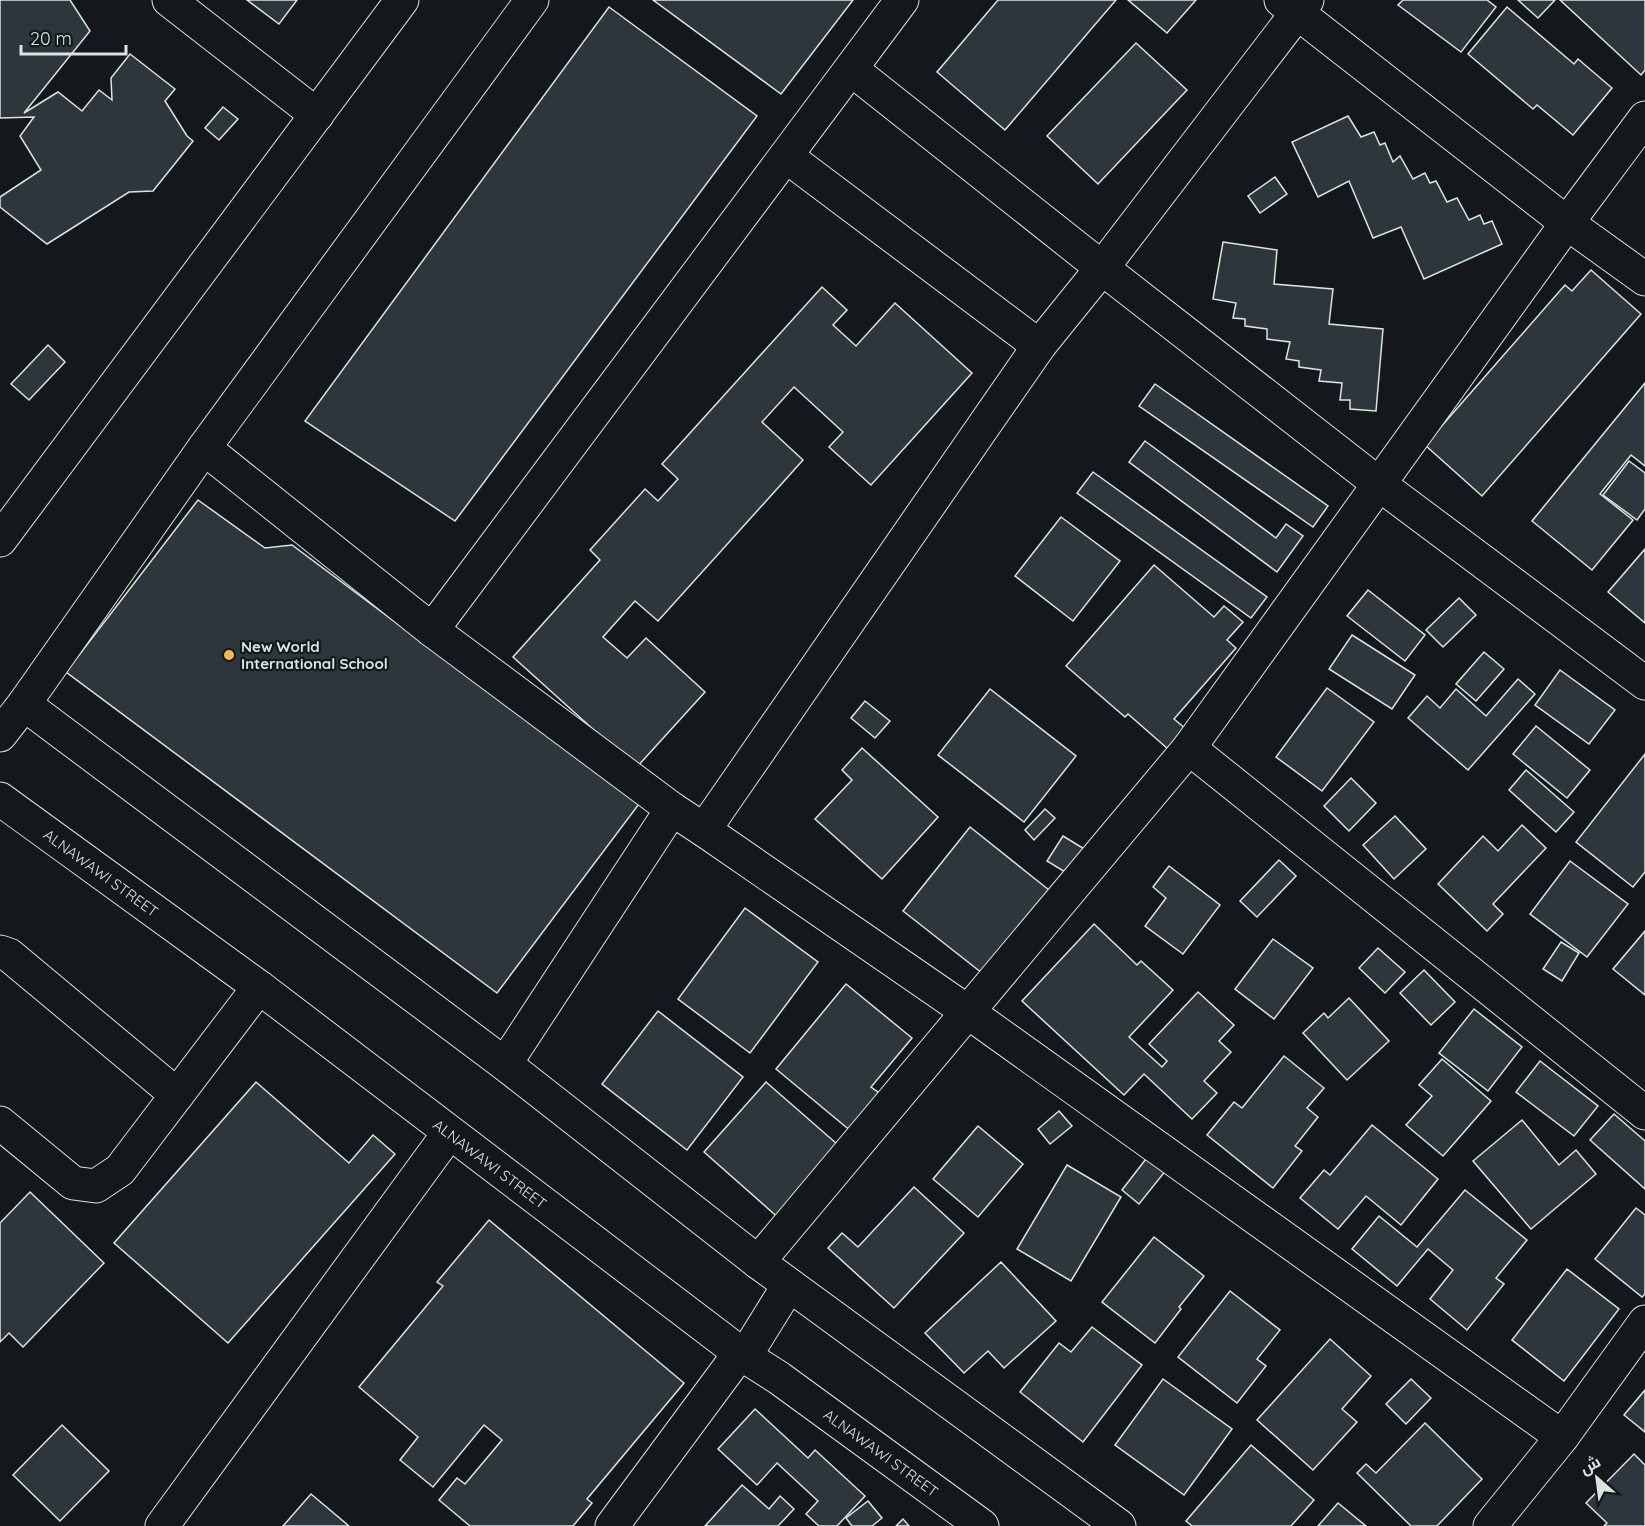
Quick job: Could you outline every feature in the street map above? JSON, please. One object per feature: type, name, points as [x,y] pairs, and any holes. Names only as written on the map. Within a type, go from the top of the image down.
[{"type":"street","points":[[169,0],[317,115]]},
{"type":"street","points":[[0,540],[402,0]]},
{"type":"street","points":[[0,735],[204,448],[532,0]]},
{"type":"street","points":[[432,630],[902,0]]},
{"type":"street","points":[[705,830],[1039,346],[1102,268],[1295,4],[1567,223],[1645,279]]},
{"type":"street","points":[[851,69],[1379,484],[1645,683]]},
{"type":"street","points":[[758,1262],[1189,748],[1645,118]]},
{"type":"street","points":[[786,156],[1039,346]]},
{"type":"street","points":[[204,448],[432,630],[672,809],[968,1012],[1562,1437]]},
{"type":"street","points":[[24,704],[505,1064],[758,1262],[1119,1526]]},
{"type":"street","points":[[1189,748],[1645,1113]]},
{"type":"street","name":"ALNAWAWI STREET","points":[[0,799],[259,987],[743,1354],[982,1526]]},
{"type":"street","points":[[505,1064],[672,809]]},
{"type":"street","points":[[0,952],[9,955],[177,1095]]},
{"type":"street","points":[[0,1123],[73,1183],[96,1186],[120,1170],[259,987]]},
{"type":"street","points":[[162,1526],[449,1133]]},
{"type":"street","points":[[612,1526],[743,1354],[789,1285]]},
{"type":"street","points":[[1490,1526],[1562,1437],[1645,1322]]},
{"type":"building","points":[[0,0],[70,0],[90,31],[24,113],[58,92],[82,111],[99,90],[112,100],[111,78],[130,54],[175,89],[165,101],[187,136],[193,141],[153,191],[129,192],[47,244],[0,207],[0,197],[41,170],[20,136],[34,117],[0,118]]},
{"type":"building","points":[[247,0],[297,0],[279,24]]},
{"type":"building","points":[[653,0],[853,0],[781,94]]},
{"type":"building","points":[[998,0],[1116,0],[1005,130],[937,72]]},
{"type":"building","points":[[1128,0],[1196,0],[1167,33]]},
{"type":"building","points":[[1403,0],[1487,0],[1496,7],[1461,52],[1398,5]]},
{"type":"building","points":[[1518,0],[1555,0],[1538,18]]},
{"type":"building","points":[[1560,0],[1645,0],[1645,70],[1641,75]]},
{"type":"building","points":[[609,7],[757,116],[455,521],[305,421]]},
{"type":"building","points":[[1507,7],[1574,64],[1578,59],[1612,88],[1573,135],[1537,105],[1533,109],[1468,54]]},
{"type":"building","points":[[1136,43],[1187,90],[1098,184],[1047,136]]},
{"type":"building","points":[[223,107],[238,119],[219,140],[205,128]]},
{"type":"building","points":[[1348,116],[1361,137],[1374,132],[1380,145],[1385,143],[1393,162],[1400,156],[1413,179],[1425,173],[1430,183],[1436,181],[1447,202],[1457,198],[1469,220],[1480,215],[1484,224],[1492,221],[1502,244],[1424,279],[1401,227],[1373,238],[1349,181],[1318,197],[1292,142]]},
{"type":"building","points":[[1275,177],[1287,194],[1260,213],[1248,196]]},
{"type":"building","points":[[1223,242],[1277,250],[1274,284],[1333,289],[1329,324],[1383,329],[1376,411],[1350,409],[1350,400],[1340,400],[1342,383],[1319,381],[1321,370],[1299,367],[1299,361],[1286,359],[1290,342],[1267,339],[1267,329],[1245,326],[1245,319],[1233,318],[1236,303],[1213,299]]},
{"type":"building","points":[[1591,270],[1641,314],[1482,496],[1425,445],[1565,285],[1572,291]]},
{"type":"building","points":[[822,287],[847,310],[833,325],[856,346],[895,303],[972,373],[871,485],[829,447],[843,432],[794,387],[762,422],[803,460],[658,621],[635,601],[603,637],[627,658],[646,638],[705,692],[636,768],[513,657],[600,560],[590,550],[645,489],[658,501],[678,479],[662,464]]},
{"type":"building","points":[[48,345],[65,362],[29,400],[11,384]]},
{"type":"building","points":[[1645,383],[1645,466],[1631,455],[1600,494],[1633,520],[1592,570],[1532,521]]},
{"type":"building","points":[[1155,384],[1328,506],[1313,527],[1139,406]]},
{"type":"building","points":[[1145,441],[1276,538],[1286,524],[1303,536],[1277,572],[1129,462]]},
{"type":"building","points":[[1629,461],[1645,473],[1645,509],[1637,520],[1603,495]]},
{"type":"building","points":[[1093,472],[1267,597],[1251,618],[1077,493]]},
{"type":"building","points":[[198,500],[265,548],[292,545],[639,804],[497,993],[66,672]]},
{"type":"building","points":[[1061,517],[1120,561],[1073,621],[1015,576]]},
{"type":"building","points":[[1645,549],[1645,623],[1608,592]]},
{"type":"building","points":[[1154,565],[1214,617],[1224,606],[1243,622],[1227,640],[1236,648],[1174,719],[1186,729],[1168,749],[1128,714],[1125,717],[1066,666]]},
{"type":"building","points":[[1368,590],[1425,635],[1405,661],[1347,616]]},
{"type":"building","points":[[1459,598],[1476,615],[1443,647],[1426,630]]},
{"type":"building","points":[[1352,635],[1415,675],[1392,709],[1329,669]]},
{"type":"building","points":[[1484,652],[1504,669],[1476,701],[1456,684]]},
{"type":"building","points":[[1560,670],[1615,710],[1589,744],[1535,705]]},
{"type":"building","points":[[1518,679],[1535,694],[1468,770],[1408,718],[1427,696],[1440,708],[1456,689],[1486,716]]},
{"type":"building","points":[[1327,688],[1374,722],[1322,791],[1276,757]]},
{"type":"building","points":[[990,689],[1076,756],[1024,822],[938,755]]},
{"type":"building","points":[[865,701],[890,721],[875,738],[851,718]]},
{"type":"building","points":[[1536,726],[1590,770],[1567,798],[1513,754]]},
{"type":"building","points":[[862,748],[938,817],[882,879],[815,819],[852,780],[842,770]]},
{"type":"building","points":[[1645,754],[1645,872],[1633,887],[1576,842]]},
{"type":"building","points":[[1526,770],[1574,812],[1556,832],[1509,790]]},
{"type":"building","points":[[1351,778],[1376,803],[1349,831],[1324,806]]},
{"type":"building","points":[[1045,809],[1055,818],[1034,840],[1025,830]]},
{"type":"building","points":[[1395,816],[1426,849],[1394,879],[1363,845]]},
{"type":"building","points":[[1522,825],[1546,848],[1493,904],[1503,914],[1487,931],[1438,884],[1483,836],[1498,851]]},
{"type":"building","points":[[970,827],[1049,890],[982,973],[903,911]]},
{"type":"building","points":[[1063,836],[1086,850],[1070,875],[1047,861]]},
{"type":"building","points":[[1279,860],[1296,876],[1257,917],[1240,901]]},
{"type":"building","points":[[1570,861],[1628,904],[1587,957],[1530,914]]},
{"type":"building","points":[[1169,866],[1220,905],[1183,954],[1145,926],[1166,898],[1153,887]]},
{"type":"building","points":[[745,908],[818,962],[750,1053],[678,999]]},
{"type":"building","points":[[1094,924],[1137,965],[1141,961],[1173,990],[1129,1037],[1162,1067],[1167,1061],[1149,1044],[1198,992],[1234,1025],[1219,1041],[1231,1052],[1204,1081],[1217,1093],[1192,1119],[1144,1074],[1124,1095],[1022,1001]]},
{"type":"building","points":[[1645,931],[1645,995],[1613,969]]},
{"type":"building","points":[[1273,939],[1313,968],[1274,1019],[1235,989]]},
{"type":"building","points":[[1561,942],[1579,953],[1562,981],[1543,969]]},
{"type":"building","points":[[1378,948],[1405,972],[1385,993],[1359,968]]},
{"type":"building","points":[[1424,970],[1455,1002],[1431,1025],[1400,993]]},
{"type":"building","points":[[846,984],[912,1038],[871,1087],[882,1095],[852,1132],[776,1069]]},
{"type":"building","points":[[1349,998],[1389,1041],[1347,1080],[1303,1033],[1324,1013],[1328,1018]]},
{"type":"building","points":[[1474,1009],[1522,1047],[1488,1091],[1439,1053]]},
{"type":"building","points":[[658,1011],[743,1077],[687,1150],[602,1084]]},
{"type":"building","points":[[1284,1056],[1324,1088],[1307,1108],[1318,1117],[1295,1146],[1302,1151],[1273,1188],[1207,1135],[1234,1102],[1242,1108]]},
{"type":"building","points":[[1442,1059],[1491,1101],[1443,1156],[1406,1125],[1432,1096],[1419,1085]]},
{"type":"building","points":[[1540,1061],[1598,1106],[1574,1136],[1516,1092]]},
{"type":"building","points":[[256,1082],[349,1163],[373,1135],[395,1154],[228,1343],[114,1243]]},
{"type":"building","points":[[766,1082],[845,1151],[782,1221],[704,1152]]},
{"type":"building","points":[[1059,1111],[1072,1126],[1050,1144],[1038,1129]]},
{"type":"building","points":[[1614,1114],[1645,1141],[1645,1189],[1590,1140]]},
{"type":"building","points":[[1522,1120],[1559,1165],[1576,1150],[1596,1174],[1531,1229],[1473,1161]]},
{"type":"building","points":[[1372,1125],[1438,1179],[1401,1225],[1366,1196],[1338,1229],[1300,1198],[1324,1170],[1330,1175]]},
{"type":"building","points":[[978,1126],[1023,1164],[978,1217],[933,1179]]},
{"type":"building","points":[[1149,1155],[1167,1169],[1139,1204],[1122,1190]]},
{"type":"building","points":[[1067,1165],[1121,1197],[1071,1281],[1017,1249]]},
{"type":"building","points":[[914,1187],[964,1233],[894,1308],[828,1248],[842,1233],[858,1247]]},
{"type":"building","points":[[1465,1190],[1527,1240],[1496,1278],[1504,1284],[1467,1330],[1430,1299],[1453,1270],[1428,1249],[1397,1286],[1352,1249],[1379,1216],[1417,1247]]},
{"type":"building","points":[[30,1192],[104,1263],[23,1347],[9,1333],[0,1342],[0,1223]]},
{"type":"building","points":[[1636,1208],[1645,1215],[1645,1294],[1642,1297],[1595,1259]]},
{"type":"building","points":[[489,1220],[684,1383],[587,1499],[592,1503],[573,1526],[470,1526],[439,1500],[457,1478],[465,1484],[502,1440],[484,1425],[433,1487],[400,1460],[418,1437],[359,1387],[443,1286],[437,1282]]},
{"type":"building","points":[[1154,1237],[1204,1276],[1179,1307],[1181,1309],[1155,1343],[1102,1302]]},
{"type":"building","points":[[1001,1262],[1056,1321],[1004,1368],[988,1351],[964,1373],[925,1333]]},
{"type":"building","points":[[1567,1269],[1619,1309],[1564,1381],[1512,1340]]},
{"type":"building","points":[[1230,1291],[1280,1330],[1257,1359],[1266,1366],[1237,1403],[1178,1357]]},
{"type":"building","points":[[1092,1327],[1142,1365],[1083,1442],[1020,1392],[1059,1343],[1071,1352]]},
{"type":"building","points":[[1330,1339],[1371,1376],[1342,1409],[1357,1422],[1313,1470],[1257,1420]]},
{"type":"building","points":[[1163,1379],[1232,1429],[1184,1495],[1115,1445]]},
{"type":"building","points":[[1411,1379],[1431,1398],[1406,1424],[1386,1404]]},
{"type":"building","points":[[1645,1390],[1645,1432],[1624,1415]]},
{"type":"building","points":[[755,1409],[808,1458],[815,1450],[865,1496],[837,1526],[819,1526],[806,1514],[818,1501],[777,1463],[757,1485],[718,1449]]},
{"type":"building","points":[[1425,1423],[1482,1479],[1437,1526],[1411,1526],[1357,1473],[1366,1464],[1376,1473]]},
{"type":"building","points":[[62,1425],[109,1471],[60,1521],[13,1475]]},
{"type":"building","points":[[1251,1445],[1314,1500],[1291,1526],[1192,1526],[1186,1521]]},
{"type":"building","points":[[1634,1454],[1645,1465],[1645,1526],[1604,1526],[1607,1523],[1586,1503]]},
{"type":"building","points":[[742,1485],[769,1509],[780,1496],[794,1509],[778,1526],[705,1526]]},
{"type":"building","points":[[311,1494],[349,1526],[283,1526]]},
{"type":"building","points":[[868,1501],[882,1518],[872,1526],[852,1526],[846,1518]]},
{"type":"building","points":[[1338,1503],[1366,1526],[1318,1526]]},
{"type":"building","points":[[903,1519],[909,1526],[896,1526]]},
{"type":"place","name":"New World International School","points":[[229,655]]}]
